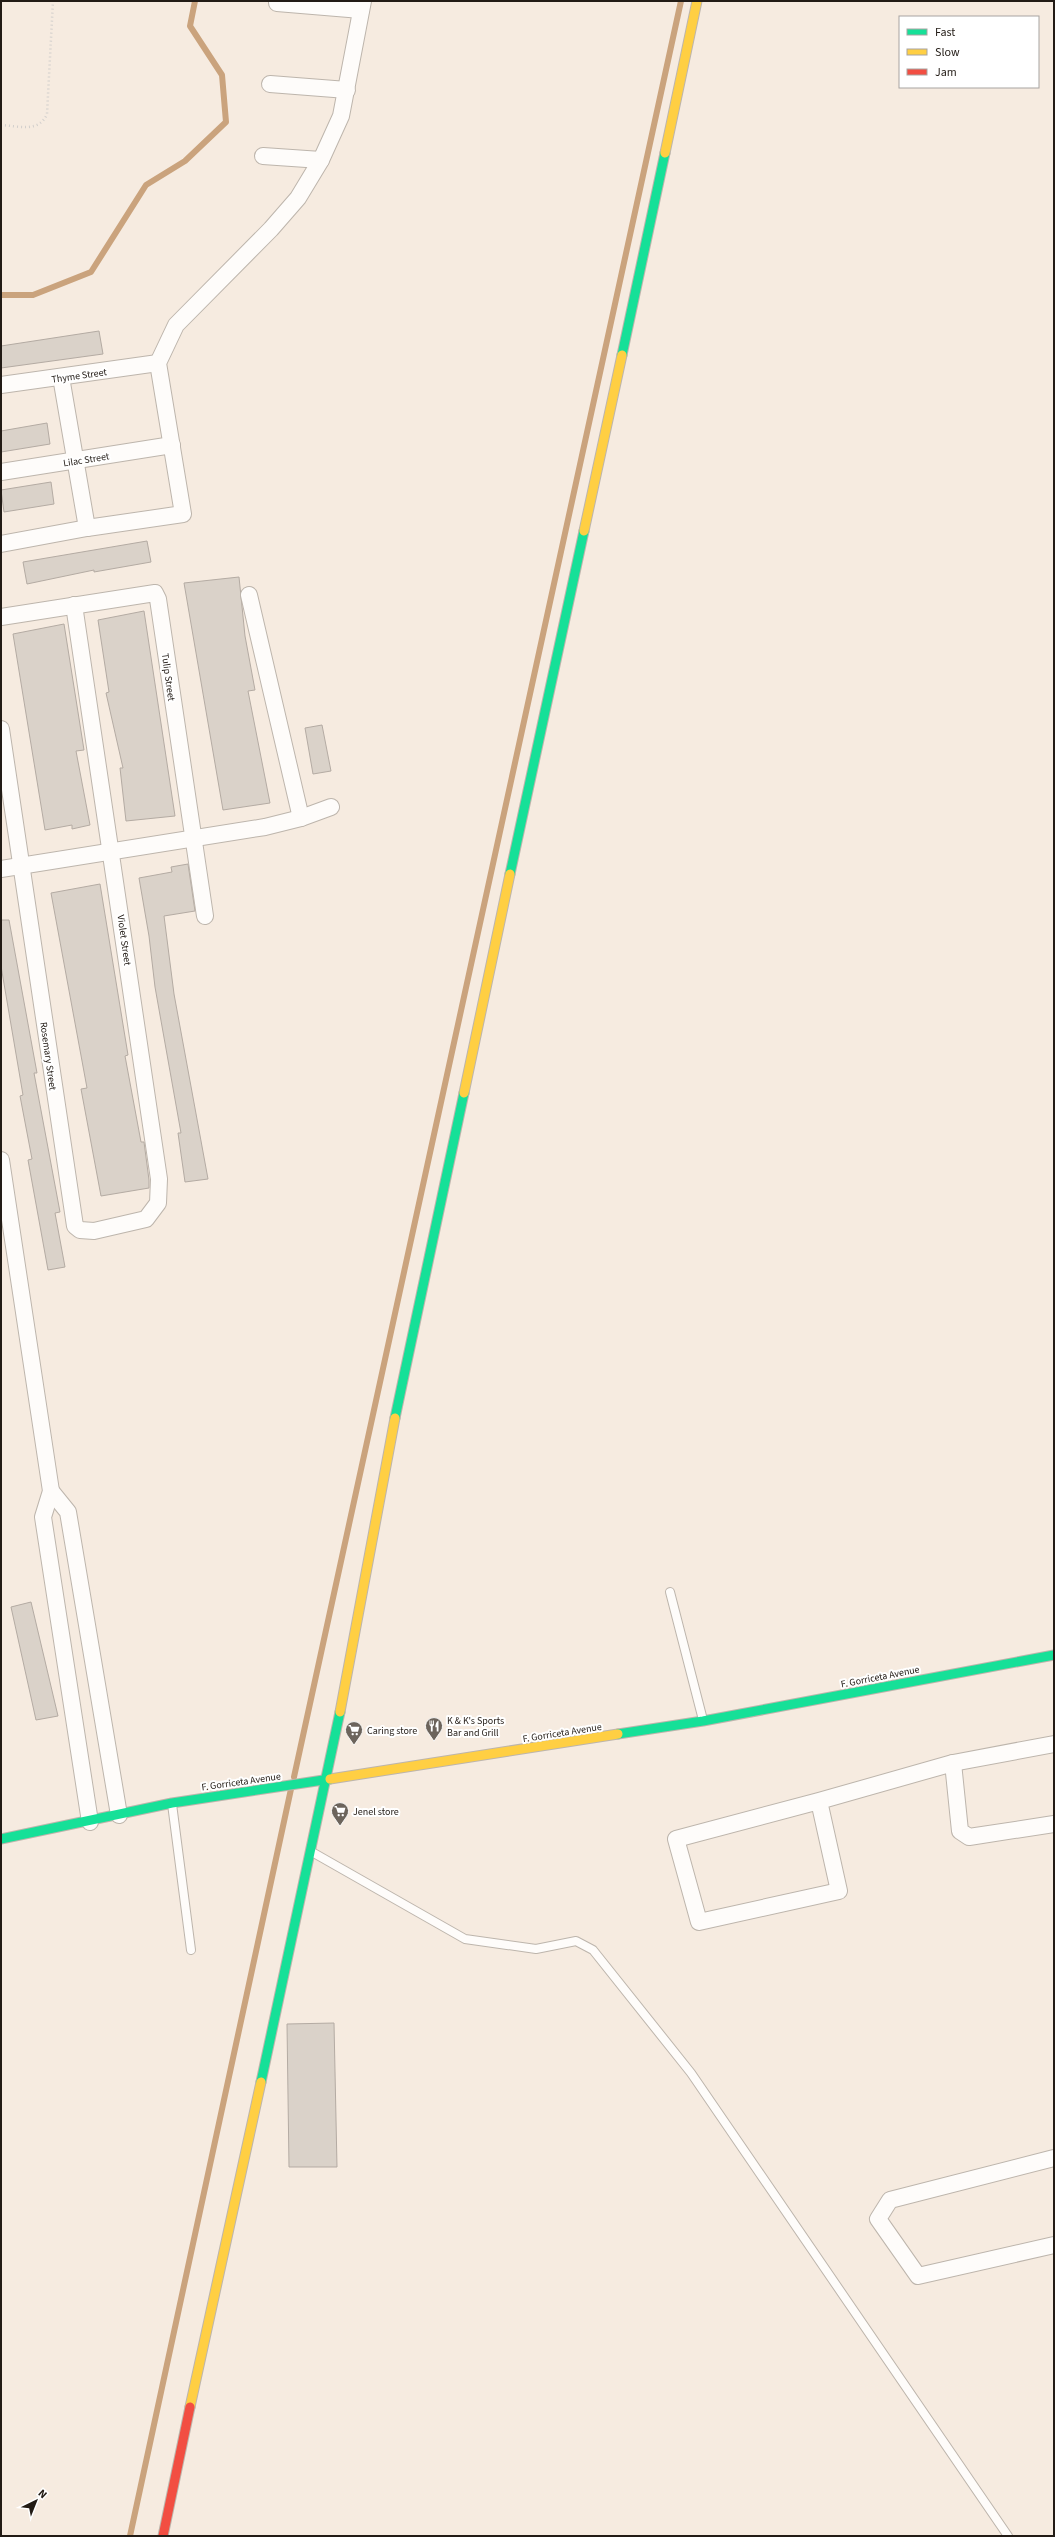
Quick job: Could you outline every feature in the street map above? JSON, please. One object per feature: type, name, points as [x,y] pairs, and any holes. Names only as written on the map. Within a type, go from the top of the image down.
[{"type":"street","points":[[163,2536],[240,2170],[312,1851],[365,1567],[403,1378],[568,613],[620,358],[697,1]]},
{"type":"street","points":[[1,544],[87,528],[183,514],[158,363],[176,325],[192,306],[271,229],[298,198],[321,160],[341,116],[362,6],[277,3]]},
{"type":"street","points":[[270,84],[347,90]]},
{"type":"street","points":[[263,156],[321,160]]},
{"type":"street","name":"Thyme Street","points":[[1,385],[158,363]]},
{"type":"street","points":[[61,377],[87,528]]},
{"type":"street","name":"Lilac Street","points":[[1,472],[172,445]]},
{"type":"street","name":"Tulip Street","points":[[1,617],[150,592],[155,594],[158,599],[192,838],[205,916]]},
{"type":"street","points":[[249,595],[301,818]]},
{"type":"street","name":"Violet Street","points":[[74,605],[112,851],[159,1179],[159,1195],[156,1207],[146,1219],[94,1231]]},
{"type":"street","points":[[1,729],[21,865]]},
{"type":"street","points":[[1,869],[265,827],[301,818],[331,807]]},
{"type":"street","name":"Rosemary Street","points":[[21,865],[75,1226],[80,1230],[94,1231]]},
{"type":"street","points":[[1,1160],[51,1492],[43,1516],[90,1822]]},
{"type":"street","points":[[51,1492],[68,1512],[119,1815]]},
{"type":"street","name":"F. Gorriceta Avenue","points":[[1,1839],[90,1822],[172,1803],[703,1721],[1054,1655]]},
{"type":"street","points":[[819,1801],[839,1891],[699,1922],[676,1839],[953,1763],[1054,1744]]},
{"type":"street","points":[[953,1763],[960,1831],[969,1837],[1054,1824]]},
{"type":"street","points":[[1054,2158],[890,2200],[878,2219],[918,2276],[1054,2245]]},
{"type":"lane","points":[[670,1592],[703,1721]]},
{"type":"lane","points":[[172,1803],[190,1950]]},
{"type":"lane","points":[[312,1851],[465,1939],[536,1949],[576,1941],[592,1950],[691,2073],[1008,2536]]},
{"type":"path","points":[[1,125],[36,128],[43,122],[47,114],[53,1]]},
{"type":"building","points":[[99,331],[103,354],[1,368],[1,346]]},
{"type":"building","points":[[47,423],[50,444],[1,452],[1,431]]},
{"type":"building","points":[[51,482],[54,504],[4,512],[1,490]]},
{"type":"building","points":[[147,541],[151,562],[94,572],[94,570],[27,584],[23,562]]},
{"type":"building","points":[[239,577],[245,636],[255,690],[248,691],[270,803],[223,810],[184,583]]},
{"type":"building","points":[[144,611],[175,816],[126,821],[120,768],[123,768],[106,693],[109,692],[98,620]]},
{"type":"building","points":[[64,624],[84,750],[76,751],[90,825],[72,829],[72,825],[45,830],[13,634]]},
{"type":"building","points":[[322,725],[331,771],[313,774],[305,728]]},
{"type":"building","points":[[188,864],[195,911],[164,916],[174,994],[208,1179],[185,1182],[178,1133],[181,1133],[155,987],[149,936],[139,878],[172,872],[171,867]]},
{"type":"building","points":[[100,884],[128,1055],[125,1056],[141,1142],[144,1142],[149,1180],[149,1188],[101,1196],[81,1089],[87,1088],[51,893]]},
{"type":"building","points":[[1,920],[9,920],[37,1073],[34,1073],[60,1212],[55,1213],[65,1267],[48,1270],[28,1160],[32,1159],[20,1096],[23,1095],[1,966]]},
{"type":"building","points":[[31,1602],[58,1716],[36,1720],[11,1607]]},
{"type":"building","points":[[334,2023],[337,2167],[289,2167],[287,2024]]},
{"type":"waterway","points":[[1,295],[33,295],[91,272],[146,185],[185,161],[226,122],[222,75],[190,26],[195,1]]},
{"type":"waterway","points":[[294,1777],[681,1]]},
{"type":"waterway","points":[[130,2536],[291,1789]]},
{"type":"traffic: fast","points":[[622,355],[665,153]]},
{"type":"traffic: fast","points":[[510,874],[584,531]]},
{"type":"traffic: fast","points":[[395,1418],[464,1093]]},
{"type":"traffic: fast","points":[[618,1734],[703,1721],[1054,1655]]},
{"type":"traffic: fast","points":[[261,2082],[340,1712]]},
{"type":"traffic: fast","points":[[1,1839],[172,1803],[330,1779]]},
{"type":"traffic: slow","points":[[665,153],[697,1]]},
{"type":"traffic: slow","points":[[584,531],[622,355]]},
{"type":"traffic: slow","points":[[464,1093],[510,874]]},
{"type":"traffic: slow","points":[[340,1712],[395,1418]]},
{"type":"traffic: slow","points":[[330,1779],[618,1734]]},
{"type":"traffic: slow","points":[[190,2407],[261,2082]]},
{"type":"traffic: jam","points":[[163,2536],[190,2407]]},
{"type":"place","name":"K & K's Sports Bar and Grill","points":[[434,1741]]},
{"type":"place","name":"Caring store","points":[[354,1745]]},
{"type":"place","name":"Jenel store","points":[[340,1826]]}]
